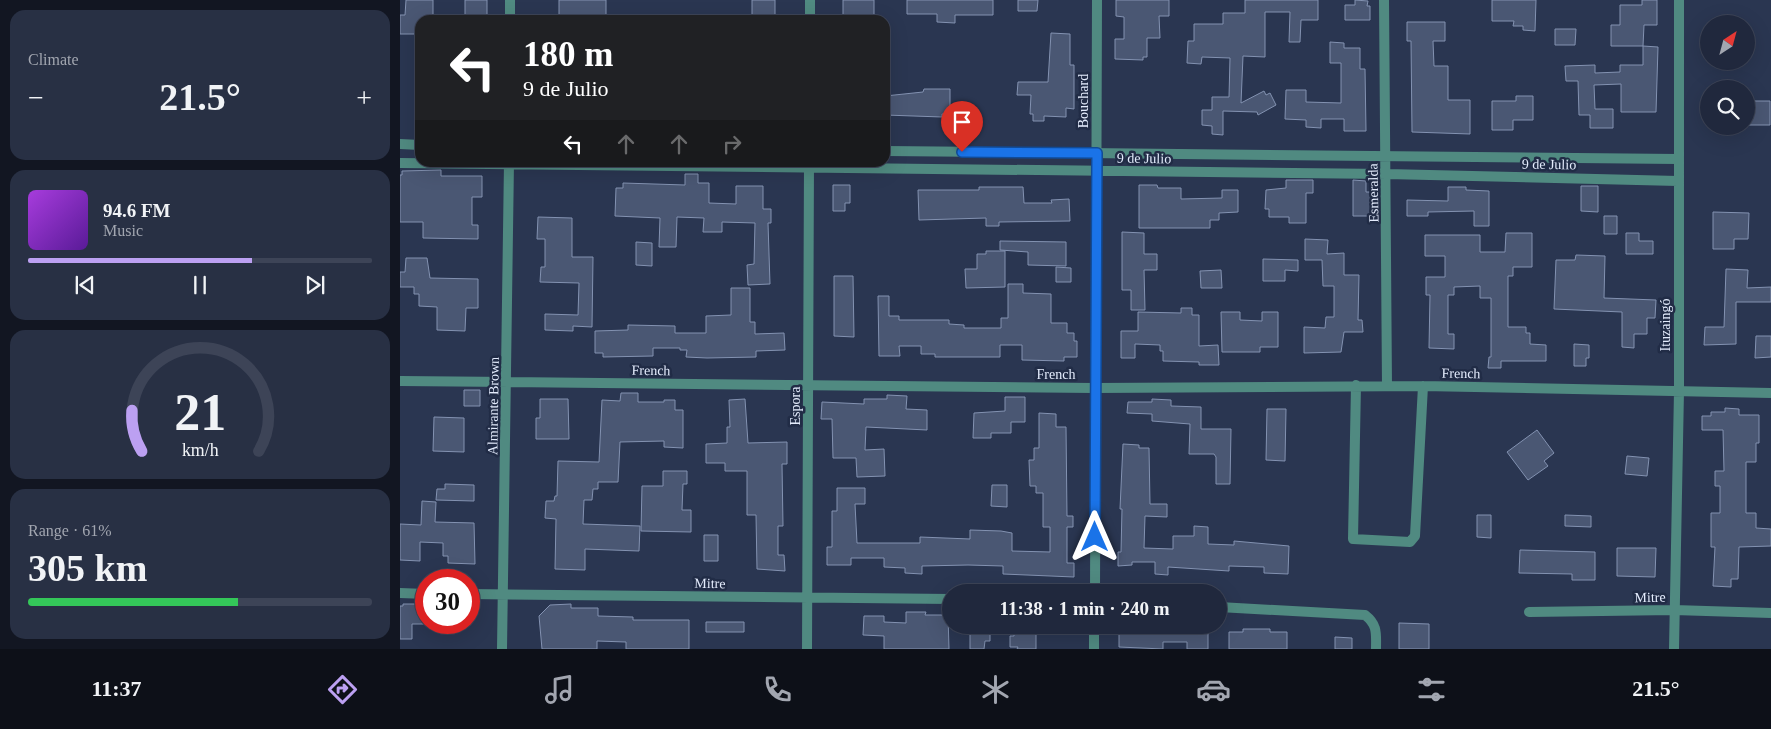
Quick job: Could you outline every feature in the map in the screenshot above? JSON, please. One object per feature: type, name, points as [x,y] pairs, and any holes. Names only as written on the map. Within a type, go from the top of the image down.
[{"type":"street","points":[[510,0],[510,15]]},
{"type":"street","points":[[810,0],[810,15]]},
{"type":"street","name":"Bouchard","points":[[1095,584],[1094,388],[1098,171],[1097,0]]},
{"type":"street","name":"Esmeralda","points":[[1384,0],[1387,174],[1387,386]]},
{"type":"street","name":"Ituzaingó","points":[[1674,649],[1679,391],[1679,0]]},
{"type":"street","points":[[400,144],[415,145]]},
{"type":"street","name":"9 de Julio","points":[[890,151],[1678,158]]},
{"type":"street","name":"9 de Julio","points":[[400,163],[415,163]]},
{"type":"street","name":"Almirante Brown","points":[[502,649],[509,167]]},
{"type":"street","name":"Espora","points":[[807,649],[809,597],[809,167]]},
{"type":"street","name":"9 de Julio","points":[[890,167],[1387,174],[1678,181]]},
{"type":"street","name":"French","points":[[400,381],[1094,388],[1356,385],[1771,393]]},
{"type":"street","points":[[1356,385],[1353,539],[1410,542],[1415,536],[1423,386]]},
{"type":"street","points":[[400,593],[415,594]]},
{"type":"street","name":"Mitre","points":[[480,594],[942,599]]},
{"type":"street","points":[[1227,607],[1365,615],[1374,621],[1376,627],[1376,649]]},
{"type":"street","name":"Mitre","points":[[1529,612],[1674,610],[1771,613]]},
{"type":"street","points":[[1094,634],[1094,649]]},
{"type":"building","points":[[406,0],[433,0],[433,15],[415,15],[415,34],[400,34],[400,15],[405,15]]},
{"type":"building","points":[[465,0],[487,0],[487,15],[465,15]]},
{"type":"building","points":[[559,0],[606,0],[606,15],[559,15]]},
{"type":"building","points":[[752,0],[775,0],[775,15],[752,15]]},
{"type":"building","points":[[843,0],[874,0],[874,15],[843,15]]},
{"type":"building","points":[[907,0],[993,0],[993,15],[955,15],[955,23],[937,22],[937,14],[907,14]]},
{"type":"building","points":[[1018,0],[1038,0],[1037,11],[1018,11]]},
{"type":"building","points":[[1116,0],[1169,0],[1169,16],[1159,16],[1160,38],[1147,38],[1147,57],[1143,57],[1143,60],[1115,59],[1115,39],[1124,39],[1124,17],[1116,16]]},
{"type":"building","points":[[1245,0],[1318,0],[1318,20],[1301,20],[1300,42],[1289,42],[1290,12],[1265,12],[1265,57],[1243,56],[1241,103],[1264,91],[1266,95],[1270,93],[1276,105],[1258,115],[1257,112],[1223,111],[1223,135],[1212,134],[1212,126],[1202,125],[1202,110],[1212,110],[1212,97],[1229,97],[1230,58],[1202,57],[1201,64],[1187,63],[1188,41],[1194,41],[1194,24],[1223,24],[1223,13],[1245,13]]},
{"type":"building","points":[[1355,0],[1368,1],[1367,6],[1370,6],[1370,20],[1345,20],[1345,5],[1355,5]]},
{"type":"building","points":[[1492,0],[1536,0],[1535,31],[1523,30],[1523,26],[1513,26],[1514,21],[1492,21]]},
{"type":"building","points":[[1642,0],[1657,0],[1657,25],[1644,25],[1643,46],[1611,46],[1611,25],[1620,25],[1620,5],[1642,5]]},
{"type":"building","points":[[1407,22],[1445,22],[1445,41],[1433,41],[1434,66],[1448,66],[1448,100],[1470,100],[1470,134],[1412,132],[1411,41],[1407,41]]},
{"type":"building","points":[[1555,29],[1576,29],[1575,45],[1555,45]]},
{"type":"building","points":[[1051,33],[1070,34],[1070,65],[1074,65],[1074,109],[1066,108],[1066,117],[1044,116],[1044,121],[1033,121],[1033,114],[1030,114],[1031,95],[1017,95],[1018,82],[1048,82]]},
{"type":"building","points":[[1330,42],[1344,43],[1344,48],[1360,48],[1360,69],[1365,69],[1366,131],[1344,131],[1344,119],[1321,119],[1321,128],[1306,127],[1306,120],[1285,119],[1286,90],[1306,90],[1306,102],[1341,103],[1341,63],[1330,63]]},
{"type":"building","points":[[1643,46],[1658,47],[1656,112],[1621,112],[1621,84],[1594,85],[1595,109],[1613,109],[1613,128],[1590,128],[1590,115],[1579,115],[1578,81],[1566,81],[1565,66],[1595,65],[1595,73],[1620,72],[1620,65],[1643,65]]},
{"type":"building","points":[[924,89],[950,89],[950,115],[942,114],[942,117],[890,115],[890,95],[923,92]]},
{"type":"building","points":[[1516,96],[1533,96],[1533,120],[1513,120],[1513,130],[1492,130],[1492,101],[1516,101]]},
{"type":"building","points":[[1755,101],[1770,101],[1770,125],[1755,125]]},
{"type":"building","points":[[441,170],[441,176],[482,176],[482,197],[472,197],[472,225],[478,225],[478,239],[423,238],[423,222],[400,222],[400,175],[402,175],[402,171]]},
{"type":"building","points":[[685,174],[698,174],[698,183],[709,183],[709,203],[736,204],[736,186],[763,186],[763,209],[771,209],[771,223],[768,223],[770,284],[748,285],[747,265],[754,264],[755,223],[722,222],[722,232],[703,232],[704,218],[677,217],[676,247],[659,247],[660,218],[615,216],[616,188],[623,188],[623,183],[685,185]]},
{"type":"building","points":[[1286,180],[1313,180],[1313,193],[1306,193],[1306,223],[1289,223],[1289,217],[1269,217],[1269,209],[1265,209],[1266,190],[1286,188]]},
{"type":"building","points":[[1353,180],[1366,181],[1366,192],[1371,192],[1371,216],[1353,216]]},
{"type":"building","points":[[833,185],[850,185],[850,203],[845,203],[845,211],[833,211]]},
{"type":"building","points":[[1139,185],[1157,185],[1158,188],[1181,188],[1181,199],[1222,198],[1222,190],[1238,190],[1238,212],[1219,213],[1219,220],[1210,220],[1210,228],[1139,228]]},
{"type":"building","points":[[1581,186],[1598,186],[1598,212],[1581,211]]},
{"type":"building","points":[[979,187],[1023,187],[1024,203],[1052,203],[1051,200],[1069,199],[1070,221],[999,222],[999,226],[986,226],[986,218],[919,220],[918,190],[979,190]]},
{"type":"building","points":[[1448,187],[1466,187],[1466,190],[1489,191],[1489,226],[1474,226],[1474,211],[1428,212],[1428,216],[1407,216],[1407,200],[1448,201]]},
{"type":"building","points":[[1713,212],[1749,213],[1748,239],[1734,239],[1734,249],[1713,249]]},
{"type":"building","points":[[1604,216],[1617,216],[1617,234],[1604,234]]},
{"type":"building","points":[[538,217],[572,218],[572,257],[593,257],[592,327],[573,326],[573,331],[545,330],[545,314],[578,315],[579,283],[540,282],[541,267],[545,267],[545,239],[537,239]]},
{"type":"building","points":[[1122,232],[1144,233],[1144,254],[1157,254],[1157,270],[1144,270],[1145,310],[1131,310],[1131,290],[1122,290]]},
{"type":"building","points":[[1506,233],[1532,233],[1532,267],[1513,267],[1513,276],[1508,276],[1508,327],[1526,327],[1526,333],[1530,333],[1530,344],[1546,345],[1546,361],[1501,361],[1501,368],[1488,368],[1489,357],[1491,357],[1491,298],[1480,298],[1480,286],[1454,287],[1454,295],[1448,295],[1448,334],[1454,334],[1454,349],[1429,348],[1430,295],[1426,295],[1426,277],[1445,277],[1445,256],[1425,256],[1425,235],[1480,235],[1480,252],[1505,252]]},
{"type":"building","points":[[1626,233],[1639,233],[1639,241],[1653,241],[1653,254],[1626,254]]},
{"type":"building","points":[[1305,239],[1328,240],[1327,254],[1344,253],[1344,275],[1359,275],[1358,320],[1362,320],[1363,332],[1344,332],[1341,352],[1304,353],[1304,327],[1325,328],[1326,317],[1334,317],[1334,286],[1323,286],[1322,260],[1305,260]]},
{"type":"building","points":[[1000,241],[1066,242],[1066,266],[1028,265],[1028,252],[1000,250]]},
{"type":"building","points":[[636,242],[652,243],[652,266],[636,265]]},
{"type":"building","points":[[986,251],[1005,251],[1005,287],[966,288],[965,269],[977,269],[977,254],[986,254]]},
{"type":"building","points":[[1576,255],[1605,256],[1604,298],[1656,300],[1655,318],[1647,318],[1647,334],[1634,334],[1634,348],[1622,347],[1622,312],[1554,309],[1556,260],[1575,260]]},
{"type":"building","points":[[406,258],[427,258],[430,278],[478,279],[478,308],[466,308],[465,331],[437,330],[437,307],[419,306],[419,294],[414,294],[414,287],[400,287],[400,272],[405,272]]},
{"type":"building","points":[[1263,259],[1298,260],[1298,271],[1285,270],[1285,281],[1263,281]]},
{"type":"building","points":[[1056,267],[1071,268],[1071,282],[1056,282]]},
{"type":"building","points":[[1726,269],[1748,270],[1747,288],[1771,287],[1771,302],[1736,302],[1736,344],[1704,345],[1705,327],[1724,327]]},
{"type":"building","points":[[1221,270],[1222,288],[1201,288],[1200,271]]},
{"type":"building","points":[[834,276],[853,276],[854,337],[834,336]]},
{"type":"building","points":[[1008,284],[1023,284],[1023,293],[1051,294],[1051,323],[1067,323],[1067,333],[1074,333],[1074,341],[1077,341],[1077,357],[1064,357],[1064,361],[1022,360],[1022,345],[1000,345],[1000,357],[935,357],[935,354],[921,354],[921,346],[899,346],[900,356],[879,356],[878,296],[889,296],[889,316],[899,316],[899,320],[949,320],[949,324],[964,325],[964,328],[1001,328],[1001,318],[1008,318]]},
{"type":"building","points":[[731,288],[750,288],[750,322],[755,322],[755,334],[784,333],[785,350],[756,351],[756,357],[707,358],[686,357],[687,350],[680,350],[680,348],[653,348],[653,356],[603,357],[603,353],[595,353],[595,331],[628,330],[628,325],[675,326],[675,333],[706,333],[706,316],[731,315]]},
{"type":"building","points":[[1181,308],[1192,308],[1192,315],[1199,315],[1199,346],[1218,345],[1219,365],[1199,365],[1199,362],[1163,361],[1163,351],[1160,351],[1160,345],[1135,344],[1135,358],[1121,358],[1121,331],[1138,331],[1138,312],[1181,313]]},
{"type":"building","points":[[1221,312],[1240,312],[1240,320],[1262,321],[1262,312],[1278,312],[1278,347],[1260,347],[1260,352],[1222,352]]},
{"type":"building","points":[[1756,336],[1771,336],[1771,357],[1755,358]]},
{"type":"building","points":[[1574,344],[1589,345],[1589,358],[1586,358],[1586,366],[1574,366]]},
{"type":"building","points":[[464,390],[480,390],[480,406],[464,406]]},
{"type":"building","points":[[621,393],[638,393],[638,402],[675,400],[675,410],[683,410],[683,448],[664,447],[664,441],[620,442],[618,482],[598,482],[598,489],[593,489],[592,500],[584,500],[583,524],[640,526],[639,551],[585,549],[585,570],[555,569],[556,519],[545,518],[546,501],[554,501],[555,496],[557,496],[558,461],[599,462],[602,400],[620,401]]},
{"type":"building","points":[[887,395],[907,396],[906,409],[927,410],[927,430],[866,427],[865,450],[884,449],[885,476],[857,477],[856,458],[833,458],[832,419],[821,419],[822,402],[864,404],[864,399],[887,399]]},
{"type":"building","points":[[1005,397],[1025,397],[1025,422],[1011,422],[1011,433],[991,433],[991,438],[973,438],[974,413],[1005,411]]},
{"type":"building","points":[[540,399],[568,399],[569,439],[536,439],[536,418],[540,418]]},
{"type":"building","points":[[745,399],[748,443],[787,442],[787,464],[782,464],[783,526],[778,526],[778,555],[784,555],[785,571],[757,569],[756,515],[747,515],[747,471],[725,471],[725,463],[706,463],[706,444],[727,443],[727,427],[730,427],[729,400]]},
{"type":"building","points":[[1152,399],[1171,400],[1171,406],[1201,407],[1201,429],[1231,429],[1230,484],[1216,484],[1216,457],[1214,454],[1189,454],[1190,424],[1152,421],[1152,414],[1127,413],[1128,402],[1152,402]]},
{"type":"building","points":[[1725,408],[1739,409],[1739,415],[1759,415],[1759,443],[1756,443],[1756,462],[1746,462],[1746,513],[1756,513],[1756,528],[1771,529],[1771,546],[1739,547],[1738,579],[1731,579],[1731,587],[1713,586],[1715,547],[1711,547],[1711,513],[1720,513],[1720,486],[1715,486],[1715,471],[1724,471],[1723,430],[1702,430],[1702,416],[1711,416],[1711,412],[1725,412]]},
{"type":"building","points":[[1267,409],[1286,409],[1285,461],[1266,460]]},
{"type":"building","points":[[1039,413],[1056,414],[1056,427],[1066,427],[1067,516],[1073,516],[1073,527],[1067,527],[1067,563],[1074,563],[1074,577],[1003,574],[1003,566],[968,565],[922,566],[922,574],[905,573],[905,568],[884,567],[884,558],[851,558],[851,565],[827,565],[827,547],[832,547],[832,511],[837,511],[837,488],[865,488],[865,504],[855,504],[857,543],[920,543],[920,537],[970,539],[970,530],[1001,531],[1012,533],[1012,551],[1050,552],[1050,527],[1043,527],[1043,493],[1036,493],[1036,486],[1030,486],[1029,460],[1034,460],[1034,448],[1039,448]]},
{"type":"building","points":[[434,417],[464,418],[464,452],[433,451]]},
{"type":"building","points":[[1537,430],[1554,453],[1544,461],[1548,466],[1528,480],[1507,452]]},
{"type":"building","points":[[1123,444],[1139,445],[1139,448],[1149,448],[1150,504],[1167,504],[1167,517],[1145,516],[1144,548],[1173,549],[1173,536],[1194,536],[1194,526],[1208,527],[1208,544],[1234,545],[1234,541],[1289,546],[1288,574],[1264,573],[1264,567],[1229,566],[1229,571],[1168,567],[1168,575],[1155,574],[1155,562],[1132,562],[1132,565],[1118,566],[1118,552],[1121,552],[1122,509],[1120,509]]},
{"type":"building","points":[[1627,456],[1649,458],[1647,476],[1625,474]]},
{"type":"building","points":[[663,471],[687,471],[687,484],[683,484],[682,510],[691,510],[691,532],[641,531],[642,486],[663,486]]},
{"type":"building","points":[[445,484],[474,485],[474,501],[436,500],[437,489],[445,489]]},
{"type":"building","points":[[992,485],[1007,485],[1007,507],[991,506]]},
{"type":"building","points":[[422,501],[436,502],[435,522],[474,523],[475,564],[448,563],[448,556],[443,556],[443,543],[420,542],[420,561],[400,560],[400,524],[421,525]]},
{"type":"building","points":[[1477,515],[1491,515],[1491,538],[1477,537]]},
{"type":"building","points":[[1565,515],[1591,516],[1591,527],[1565,526]]},
{"type":"building","points":[[704,535],[718,535],[718,561],[704,561]]},
{"type":"building","points":[[1617,548],[1656,548],[1655,577],[1617,576]]},
{"type":"building","points":[[1520,550],[1595,552],[1595,580],[1572,580],[1572,574],[1519,573]]},
{"type":"building","points":[[403,604],[415,604],[415,624],[412,624],[412,639],[400,639],[400,606],[403,606]]},
{"type":"building","points":[[571,604],[571,608],[598,608],[598,616],[633,617],[633,620],[689,620],[689,649],[626,649],[626,642],[597,641],[597,649],[542,649],[539,616],[550,605]]},
{"type":"building","points":[[906,612],[926,612],[925,615],[942,615],[942,634],[949,634],[949,649],[884,649],[884,636],[863,635],[864,616],[884,616],[884,622],[906,623]]},
{"type":"building","points":[[706,622],[744,622],[744,632],[706,632]]},
{"type":"building","points":[[1399,623],[1429,624],[1429,649],[1399,649]]},
{"type":"building","points":[[1243,629],[1270,629],[1270,632],[1287,632],[1287,649],[1229,649],[1229,632],[1243,632]]},
{"type":"building","points":[[970,634],[990,634],[990,641],[985,641],[984,649],[970,649]]},
{"type":"building","points":[[1014,634],[1036,634],[1036,649],[1010,647],[1010,636],[1014,636]]},
{"type":"building","points":[[1119,634],[1208,634],[1208,649],[1187,649],[1187,642],[1163,642],[1163,649],[1119,647]]},
{"type":"building","points":[[1335,637],[1352,638],[1352,649],[1335,649]]},
{"type":"route","points":[[962,152],[1097,153],[1094,388],[1095,537]]}]
